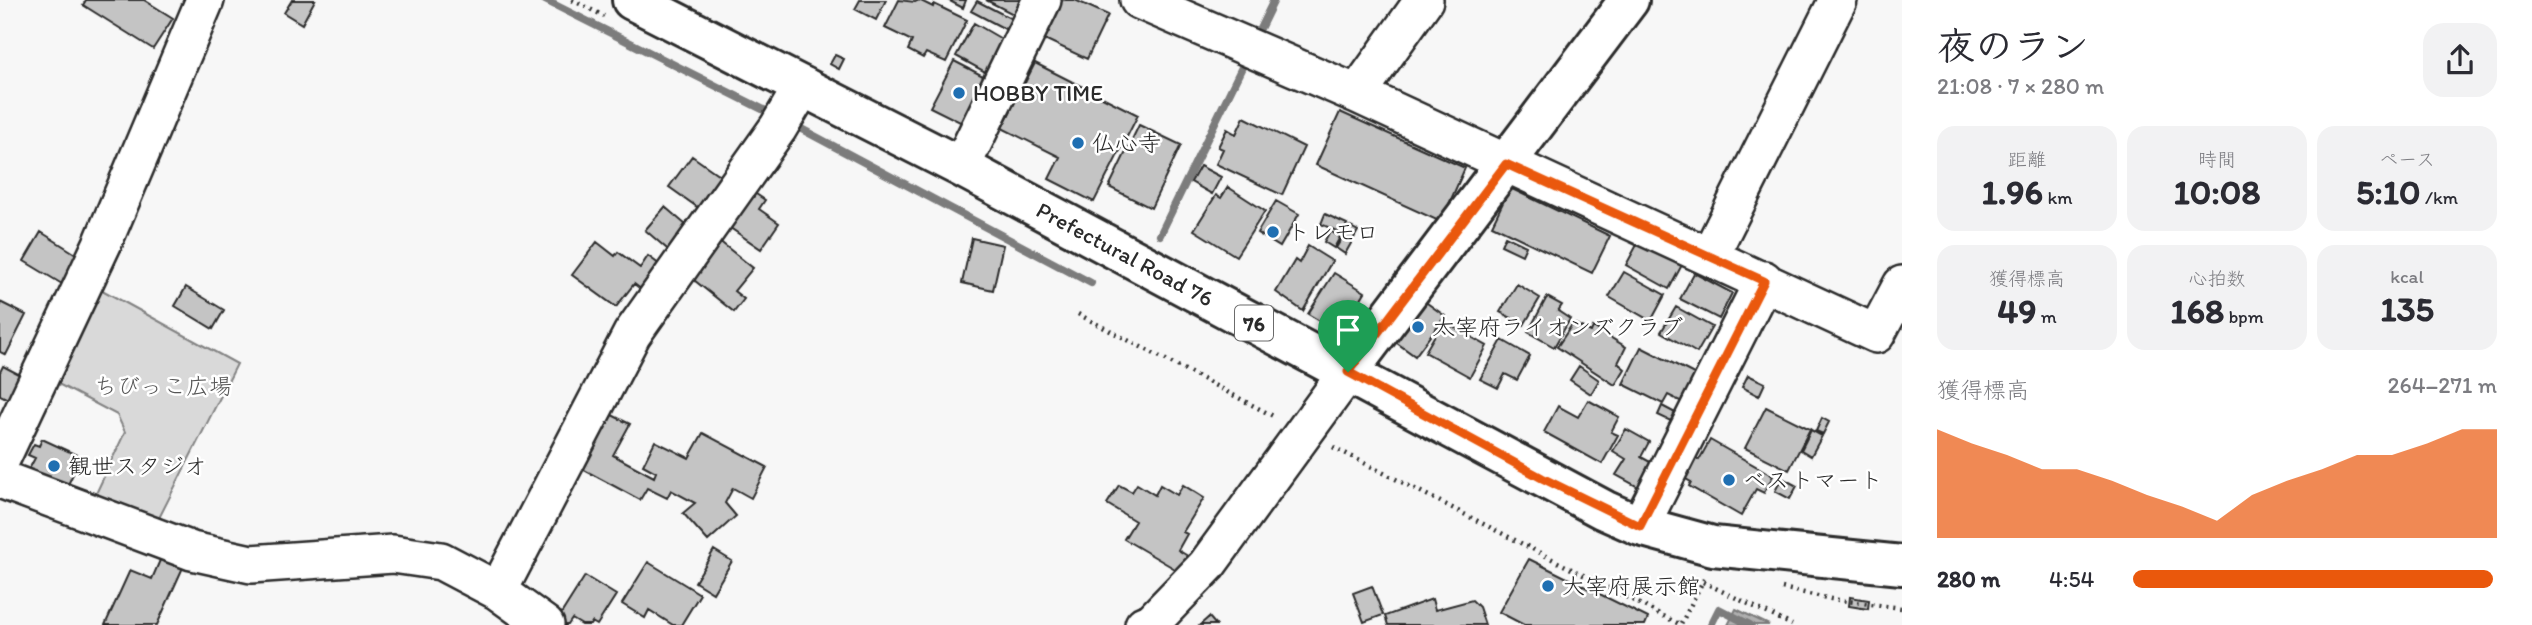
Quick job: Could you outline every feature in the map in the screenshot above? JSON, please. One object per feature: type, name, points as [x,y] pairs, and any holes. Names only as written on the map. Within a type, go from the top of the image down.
[{"type":"main road","name":"Prefectural Road 76","points":[[632,0],[789,109],[961,167],[1542,478],[1640,526],[1713,546],[1902,565]]},
{"type":"main road","points":[[1348,372],[1629,0]]},
{"type":"street","points":[[0,461],[103,242],[205,0]]},
{"type":"street","points":[[961,167],[1042,0]]},
{"type":"street","points":[[1139,0],[1357,94],[1876,334],[1902,285]]},
{"type":"street","points":[[1357,94],[1424,0]]},
{"type":"street","points":[[1710,255],[1838,0]]},
{"type":"street","points":[[498,591],[632,334],[789,109]]},
{"type":"street","points":[[1640,526],[1764,281]]},
{"type":"street","points":[[1144,625],[1152,622],[1207,565],[1348,372]]},
{"type":"street","points":[[0,479],[192,551],[251,564],[393,554],[441,561],[498,591],[545,625]]},
{"type":"path","points":[[1078,314],[1681,625],[1705,573]]},
{"type":"path","points":[[1703,582],[1792,625]]},
{"type":"green space","name":"ちびっこ広場","points":[[93,285],[237,364],[155,526],[93,500],[125,432],[117,415],[45,377]]},
{"type":"shaded area","points":[[1736,609],[1769,625],[1728,625]]},
{"type":"building","points":[[86,0],[144,0],[173,18],[153,49],[83,5]]},
{"type":"building","points":[[292,0],[315,0],[302,24],[284,13]]},
{"type":"building","points":[[860,0],[886,0],[876,20],[855,9]]},
{"type":"building","points":[[899,0],[919,0],[933,7],[934,4],[967,20],[946,62],[926,53],[923,58],[908,50],[912,41],[885,28]]},
{"type":"building","points":[[948,0],[966,0],[963,8]]},
{"type":"building","points":[[986,0],[1025,0],[1017,16]]},
{"type":"building","points":[[1059,0],[1075,0],[1108,15],[1087,59],[1038,36]]},
{"type":"building","points":[[977,1],[1012,19],[1007,30],[971,11]]},
{"type":"building","points":[[974,23],[1005,41],[987,73],[956,56]]},
{"type":"building","points":[[835,55],[844,59],[839,69],[830,64]]},
{"type":"building","name":"HOBBY TIME","points":[[954,61],[987,78],[964,124],[930,107]]},
{"type":"building","name":"仏心寺","points":[[1035,63],[1138,115],[1094,202],[1049,179],[1060,157],[1002,128]]},
{"type":"building","points":[[1340,112],[1465,168],[1441,222],[1316,165]]},
{"type":"building","points":[[1244,117],[1304,147],[1282,195],[1216,164],[1223,149],[1218,147],[1227,129],[1236,134]]},
{"type":"building","points":[[1139,125],[1181,145],[1151,208],[1109,187]]},
{"type":"building","points":[[692,156],[729,182],[707,214],[669,187]]},
{"type":"building","points":[[1200,166],[1221,177],[1212,194],[1191,182]]},
{"type":"building","points":[[1228,187],[1265,211],[1236,256],[1194,230],[1216,195],[1221,198]]},
{"type":"building","points":[[747,188],[765,200],[759,209],[779,223],[761,249],[723,223]]},
{"type":"building","points":[[1510,188],[1610,236],[1592,273],[1492,225]]},
{"type":"building","points":[[1276,201],[1299,214],[1280,247],[1257,233]]},
{"type":"building","points":[[665,207],[693,231],[673,254],[645,230]]},
{"type":"building","points":[[1325,214],[1347,224],[1343,234],[1321,224]]},
{"type":"building","points":[[1349,226],[1358,231],[1345,254],[1336,248]]},
{"type":"building","points":[[1330,231],[1340,237],[1334,248],[1324,242]]},
{"type":"building","points":[[41,232],[84,259],[67,287],[24,261]]},
{"type":"building","points":[[713,236],[753,268],[734,291],[744,299],[734,312],[684,272]]},
{"type":"building","points":[[1505,236],[1526,246],[1522,255],[1501,245]]},
{"type":"building","points":[[972,238],[1003,245],[993,290],[962,283]]},
{"type":"building","points":[[1639,241],[1682,265],[1669,289],[1626,265]]},
{"type":"building","points":[[597,242],[615,256],[618,252],[640,268],[648,256],[668,271],[650,296],[634,284],[616,307],[572,275]]},
{"type":"building","points":[[1308,246],[1332,261],[1303,311],[1276,292],[1295,260],[1299,263]]},
{"type":"building","points":[[1624,272],[1665,295],[1651,321],[1609,297]]},
{"type":"building","points":[[1334,273],[1365,292],[1340,333],[1308,314]]},
{"type":"building","points":[[1694,273],[1732,293],[1719,319],[1680,299]]},
{"type":"building","points":[[1517,284],[1540,298],[1524,325],[1500,312]]},
{"type":"building","points":[[186,287],[224,310],[213,329],[175,306]]},
{"type":"building","points":[[1547,297],[1562,305],[1558,311],[1570,319],[1554,347],[1528,332]]},
{"type":"building","name":"太宰府ライオンズクラブ","points":[[1420,298],[1445,316],[1415,356],[1390,338]]},
{"type":"building","points":[[0,302],[26,315],[6,355],[0,352]]},
{"type":"building","points":[[1676,307],[1712,327],[1697,353],[1661,332]]},
{"type":"building","points":[[1443,321],[1487,346],[1470,377],[1425,352]]},
{"type":"building","points":[[1573,323],[1591,332],[1593,327],[1626,347],[1618,363],[1625,369],[1615,385],[1557,347]]},
{"type":"building","points":[[1502,340],[1530,356],[1517,380],[1505,374],[1498,388],[1480,379]]},
{"type":"building","points":[[1641,347],[1696,375],[1682,402],[1668,395],[1663,404],[1623,384]]},
{"type":"building","points":[[3,366],[22,376],[10,400],[0,395],[0,372]]},
{"type":"building","points":[[1579,366],[1599,380],[1591,394],[1570,380]]},
{"type":"building","points":[[1748,375],[1765,383],[1759,396],[1742,387]]},
{"type":"building","points":[[1588,400],[1619,417],[1611,432],[1618,435],[1602,464],[1544,432],[1558,406],[1578,417]]},
{"type":"building","points":[[1662,406],[1681,416],[1677,424],[1658,415]]},
{"type":"building","points":[[1766,407],[1810,429],[1789,470],[1745,448]]},
{"type":"building","points":[[602,410],[630,424],[613,455],[654,477],[656,472],[643,465],[655,441],[689,458],[703,433],[767,467],[751,498],[733,488],[725,503],[736,516],[708,541],[683,513],[695,503],[671,490],[667,498],[647,488],[640,500],[573,464]]},
{"type":"building","points":[[1822,418],[1829,422],[1823,434],[1816,431]]},
{"type":"building","points":[[1626,429],[1649,442],[1641,457],[1652,463],[1638,487],[1616,475],[1626,459],[1613,451]]},
{"type":"building","points":[[1811,430],[1822,436],[1811,456],[1801,450]]},
{"type":"building","name":"観世スタジオ","points":[[42,439],[81,457],[65,491],[27,473],[35,458],[28,455],[34,444],[39,446]]},
{"type":"building","name":"ベストマート","points":[[1710,440],[1773,476],[1764,493],[1756,489],[1741,516],[1689,486],[1691,482],[1682,477],[1693,457],[1699,460]]},
{"type":"building","points":[[1782,478],[1797,486],[1790,499],[1775,491]]},
{"type":"building","points":[[1137,484],[1155,495],[1160,485],[1177,495],[1183,485],[1204,498],[1183,532],[1187,534],[1178,550],[1191,558],[1182,573],[1124,539],[1135,521],[1107,504],[1119,485],[1132,492]]},
{"type":"building","points":[[714,550],[732,561],[713,593],[695,582]]},
{"type":"building","points":[[163,553],[185,563],[157,625],[105,625],[130,570],[152,579]]},
{"type":"building","name":"大宰府展示館","points":[[1529,559],[1648,618],[1645,625],[1524,625],[1499,612]]},
{"type":"building","points":[[648,562],[700,594],[681,625],[673,625],[649,610],[645,618],[622,604]]},
{"type":"building","points":[[585,576],[616,595],[597,625],[592,622],[590,625],[582,625],[572,619],[568,625],[561,625],[556,622]]},
{"type":"building","points":[[1372,586],[1383,615],[1364,622],[1353,593]]},
{"type":"building","points":[[1850,597],[1869,600],[1868,609],[1849,606]]},
{"type":"building","points":[[1432,599],[1435,610],[1472,600],[1479,607],[1485,625],[1388,625],[1385,616]]},
{"type":"building","points":[[1209,617],[1216,625],[1200,625]]},
{"type":"waterway","points":[[545,0],[774,115]]},
{"type":"waterway","points":[[1255,39],[1274,0]]},
{"type":"waterway","points":[[1160,235],[1244,63]]},
{"type":"waterway","points":[[792,124],[1091,283]]},
{"type":"waterway","points":[[1711,625],[1719,609],[1750,625]]},
{"type":"place","name":"HOBBY TIME","points":[[959,93]]},
{"type":"place","name":"仏心寺","points":[[1078,143]]},
{"type":"place","name":"トレモロ","points":[[1273,232]]},
{"type":"place","name":"太宰府ライオンズクラブ","points":[[1418,327]]},
{"type":"place","name":"観世スタジオ","points":[[54,466]]},
{"type":"place","name":"ベストマート","points":[[1729,480]]},
{"type":"place","name":"大宰府展示館","points":[[1548,586]]},
{"type":"route","points":[[1506,164],[1764,281],[1640,526],[1542,478],[1348,372],[1506,164]]}]
